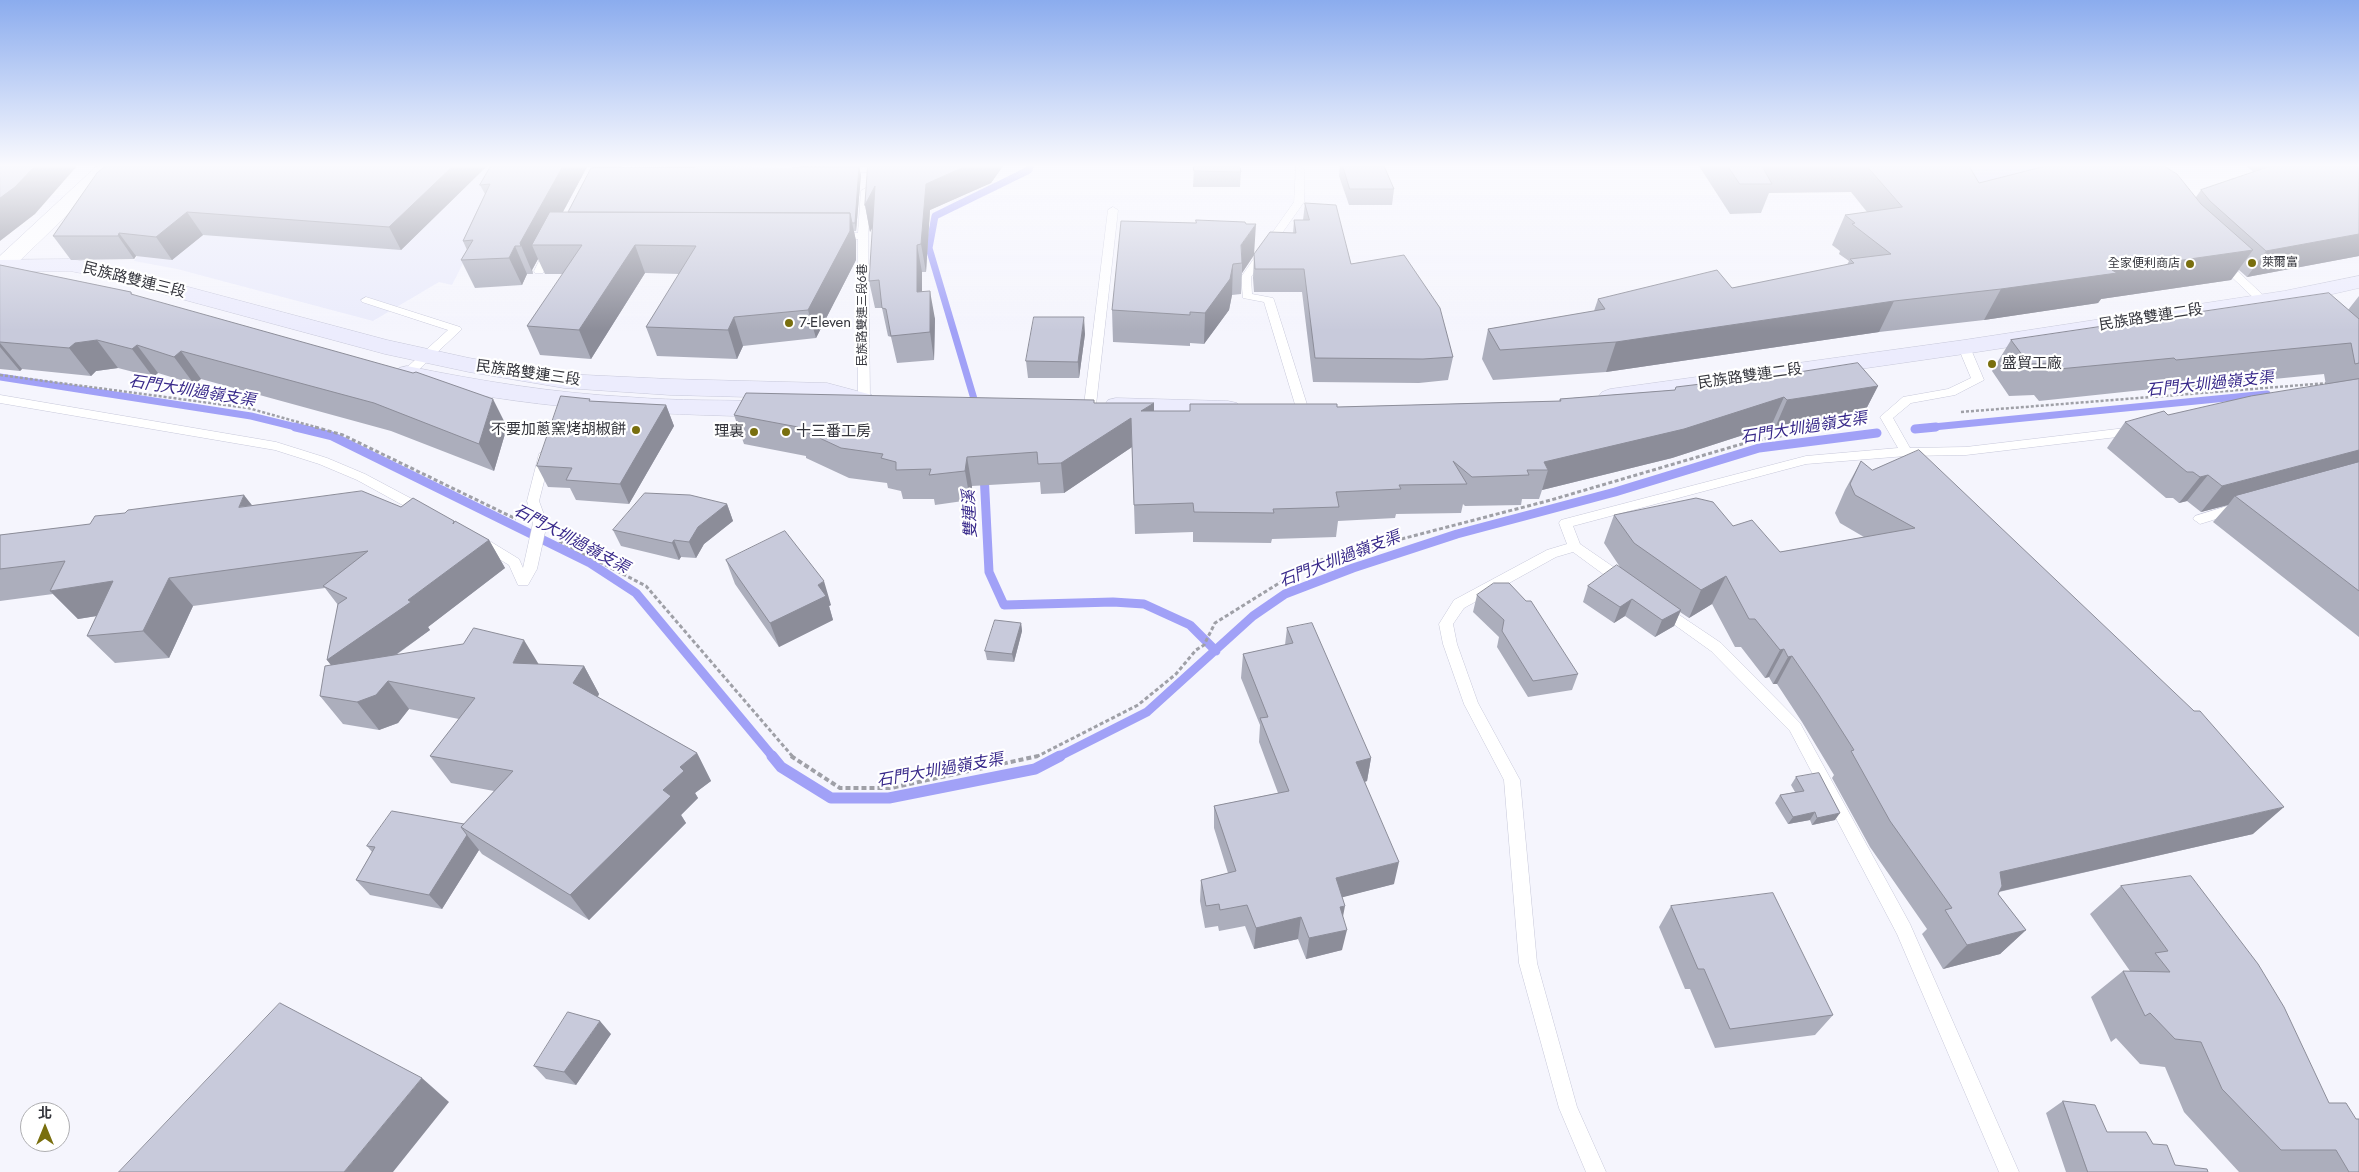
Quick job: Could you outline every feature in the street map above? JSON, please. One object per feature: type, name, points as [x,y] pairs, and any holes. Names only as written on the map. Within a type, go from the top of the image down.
[{"type":"main road","name":"民族路雙連三段","points":[[1,266],[70,265],[98,270],[426,356],[560,396]]},
{"type":"main road","name":"民族路雙連三段","points":[[1,266],[79,283],[365,364],[451,383],[660,408],[820,409],[874,400]]},
{"type":"main road","name":"民族路雙連二段","points":[[1592,398],[2281,303],[2359,282]]},
{"type":"main road","points":[[1080,405],[1245,410]]},
{"type":"street","points":[[1,266],[50,221]]},
{"type":"lane","name":"民族路雙連三段6巷","points":[[864,221],[863,236],[874,400]]},
{"type":"lane","points":[[1080,405],[1111,221]]},
{"type":"lane","points":[[1286,221],[1246,277],[1247,296],[1270,300],[1303,411]]},
{"type":"lane","points":[[824,236],[863,236]]},
{"type":"lane","points":[[539,271],[553,242]]},
{"type":"lane","points":[[2213,255],[2281,303]]},
{"type":"lane","points":[[366,300],[456,329],[408,373]]},
{"type":"lane","points":[[1906,452],[1886,417],[1907,400],[1951,392],[1978,380],[1964,347]]},
{"type":"lane","points":[[0,400],[276,446],[323,461],[361,477],[431,515]]},
{"type":"lane","points":[[1637,591],[1575,547],[1566,523],[1806,460],[1906,452],[1966,451],[2152,429]]},
{"type":"lane","points":[[466,534],[502,553],[514,562],[523,581],[530,569],[540,523],[533,501],[547,445]]},
{"type":"lane","points":[[2200,519],[2246,506]]},
{"type":"lane","points":[[1575,547],[1552,553],[1459,604],[1446,624],[1450,644],[1471,704],[1512,780],[1528,963],[1568,1108],[1596,1172]]},
{"type":"lane","points":[[1653,602],[1716,647],[1795,727],[1904,930],[2009,1172]]},
{"type":"path","points":[[538,530],[646,586],[791,756],[840,788],[892,788],[1033,759],[1138,705],[1176,674],[1196,650],[1204,645],[1215,623]]},
{"type":"shaded area","points":[[161,221],[485,221],[452,285],[439,282],[373,321],[177,269],[134,261]]},
{"type":"building","points":[[64,221],[176,221],[156,237],[119,233],[118,236],[53,236]]},
{"type":"building","points":[[304,221],[396,221],[389,227]]},
{"type":"building","points":[[473,221],[532,221],[520,243],[521,246],[515,246],[509,258],[461,260],[473,240],[463,241]]},
{"type":"building","points":[[545,221],[850,221],[850,231],[808,310],[734,317],[728,330],[646,327],[696,246],[635,245],[579,330],[527,326],[582,245],[532,245]]},
{"type":"building","points":[[873,221],[923,221],[921,244],[917,245],[917,292],[930,291],[930,332],[891,336],[886,309],[882,308],[879,280],[869,281]]},
{"type":"building","points":[[1121,221],[1196,223],[1196,221],[1213,221],[1256,224],[1241,245],[1242,263],[1233,264],[1230,279],[1205,313],[1190,312],[1190,315],[1112,310]]},
{"type":"building","points":[[1294,221],[1340,221],[1351,264],[1404,255],[1440,308],[1453,357],[1423,359],[1315,358],[1304,269],[1255,269],[1254,254],[1270,232],[1296,233]]},
{"type":"building","points":[[1852,221],[2220,221],[2253,250],[2112,270],[2117,273],[1894,301],[1616,342],[1500,350],[1488,329],[1605,309],[1598,299],[1717,270],[1732,288],[1854,263],[1850,259],[1891,254],[1852,224],[1855,223]]},
{"type":"building","points":[[2232,221],[2359,221],[2359,234],[2266,251]]},
{"type":"building","points":[[0,265],[131,292],[131,294],[413,373],[416,372],[493,399],[479,444],[374,403],[181,351],[174,357],[137,345],[132,349],[97,340],[75,343],[69,348],[0,342]]},
{"type":"building","points":[[2329,293],[2359,319],[2359,363],[2355,364],[2351,343],[2059,369],[2054,363],[2029,364],[2011,340]]},
{"type":"building","points":[[1034,317],[1084,317],[1078,362],[1026,361]]},
{"type":"building","points":[[1858,363],[1878,386],[1787,400],[1784,397],[1684,429],[1544,462],[1548,470],[1527,470],[1529,475],[1472,477],[1453,461],[1467,484],[1399,485],[1401,489],[1336,492],[1339,507],[1273,509],[1274,513],[1194,512],[1193,503],[1134,505],[1131,418],[1061,463],[1038,464],[1037,452],[967,457],[965,471],[929,475],[931,469],[896,470],[896,462],[881,458],[883,454],[841,448],[798,427],[734,415],[746,393],[1094,400],[1094,403],[1154,403],[1141,411],[1190,411],[1190,404],[1337,404],[1337,407],[1561,401],[1560,399],[1675,390],[1676,387],[1726,381],[1727,383]]},
{"type":"building","points":[[2359,379],[2359,450],[2222,486],[2208,475],[2200,477],[2193,472],[2187,472],[2125,422],[2164,411],[2168,415],[2251,396]]},
{"type":"building","points":[[561,396],[590,399],[589,401],[666,405],[620,484],[566,480],[572,468],[537,466]]},
{"type":"building","points":[[1919,450],[2194,711],[2200,711],[2284,807],[2000,872],[2002,886],[1998,894],[2026,930],[1967,945],[1945,910],[1952,908],[1890,821],[1851,751],[1854,750],[1792,656],[1788,657],[1784,649],[1780,650],[1755,619],[1749,619],[1726,576],[1701,590],[1634,543],[1614,515],[1696,498],[1713,502],[1733,526],[1752,520],[1780,552],[1915,528],[1855,495],[1850,484],[1861,461],[1872,470]]},
{"type":"building","points":[[2359,462],[2359,591],[2235,496]]},
{"type":"building","points":[[362,491],[401,507],[413,498],[454,521],[453,524],[455,521],[489,540],[408,600],[411,602],[327,660],[338,604],[347,598],[323,586],[368,551],[169,578],[143,631],[87,636],[113,581],[50,591],[65,561],[0,569],[0,535],[90,524],[95,516],[125,513],[128,510],[244,495],[239,507]]},
{"type":"building","points":[[645,493],[690,495],[727,504],[698,527],[689,542],[674,540],[672,543],[613,530]]},
{"type":"building","points":[[785,531],[824,581],[818,585],[826,596],[770,623],[726,560]]},
{"type":"building","points":[[1617,565],[1681,610],[1662,620],[1632,599],[1620,607],[1588,586]]},
{"type":"building","points":[[1494,583],[1509,583],[1526,601],[1531,601],[1578,674],[1533,681],[1502,631],[1504,620],[1477,595]]},
{"type":"building","points":[[995,620],[1021,623],[1012,654],[985,651]]},
{"type":"building","points":[[1312,623],[1371,758],[1356,762],[1399,862],[1336,878],[1345,906],[1340,907],[1347,930],[1309,938],[1301,917],[1256,928],[1247,905],[1220,910],[1219,904],[1206,906],[1201,880],[1236,871],[1214,806],[1289,791],[1260,718],[1268,717],[1243,654],[1293,643],[1287,628]]},
{"type":"building","points":[[474,628],[524,640],[513,663],[584,666],[573,683],[697,753],[680,767],[684,771],[663,790],[671,796],[570,895],[461,827],[513,771],[430,756],[475,698],[388,681],[376,695],[357,702],[320,696],[325,666],[463,644]]},
{"type":"building","points":[[1819,773],[1840,813],[1817,818],[1815,812],[1793,817],[1780,795],[1804,791],[1796,777]]},
{"type":"building","points":[[392,811],[464,824],[461,827],[467,835],[429,895],[356,880],[375,847],[367,846]]},
{"type":"building","points":[[2191,876],[2258,964],[2284,1007],[2329,1103],[2346,1103],[2356,1119],[2359,1119],[2359,1172],[2349,1172],[2336,1150],[2281,1150],[2222,1089],[2201,1042],[2175,1039],[2150,1013],[2145,1016],[2123,971],[2170,972],[2155,953],[2168,951],[2121,886]]},
{"type":"building","points":[[1773,893],[1833,1015],[1730,1029],[1704,969],[1698,969],[1671,906]]},
{"type":"building","points":[[280,1003],[422,1078],[344,1172],[119,1172]]},
{"type":"building","points":[[568,1012],[600,1021],[564,1072],[534,1066]]},
{"type":"building","points":[[2063,1101],[2095,1105],[2107,1132],[2146,1132],[2153,1144],[2167,1145],[2175,1165],[2207,1169],[2208,1172],[2088,1172]]},
{"type":"waterway","name":"雙連溪","points":[[934,221],[929,248],[977,409]]},
{"type":"waterway","name":"石門大圳過嶺支渠","points":[[0,377],[251,416],[300,428]]},
{"type":"waterway","name":"石門大圳過嶺支渠","points":[[1923,428],[2267,394]]},
{"type":"waterway","name":"石門大圳過嶺支渠","points":[[295,427],[332,436],[590,563],[636,593],[773,757]]},
{"type":"waterway","name":"石門大圳過嶺支渠","points":[[1915,429],[1936,427]]},
{"type":"waterway","name":"石門大圳過嶺支渠","points":[[1215,650],[1253,616],[1285,594],[1353,568],[1457,534],[1615,492],[1759,448],[1877,433]]},
{"type":"waterway","name":"雙連溪","points":[[984,473],[989,572],[1004,605],[1113,602],[1144,604],[1190,625],[1215,650]]},
{"type":"waterway","name":"石門大圳過嶺支渠","points":[[1058,757],[1147,712],[1215,650]]},
{"type":"waterway","name":"石門大圳過嶺支渠","points":[[772,756],[781,767],[831,798],[889,798],[1035,769],[1060,756]]},
{"type":"place","name":"萊爾富","points":[[2252,263]]},
{"type":"place","name":"全家便利商店","points":[[2190,264]]},
{"type":"place","name":"7-Eleven","points":[[789,323]]},
{"type":"place","name":"盛貿工廠","points":[[1992,364]]},
{"type":"place","name":"不要加蔥窯烤胡椒餅","points":[[636,430]]},
{"type":"place","name":"理裏","points":[[754,432]]},
{"type":"place","name":"十三番工房","points":[[786,432]]}]
